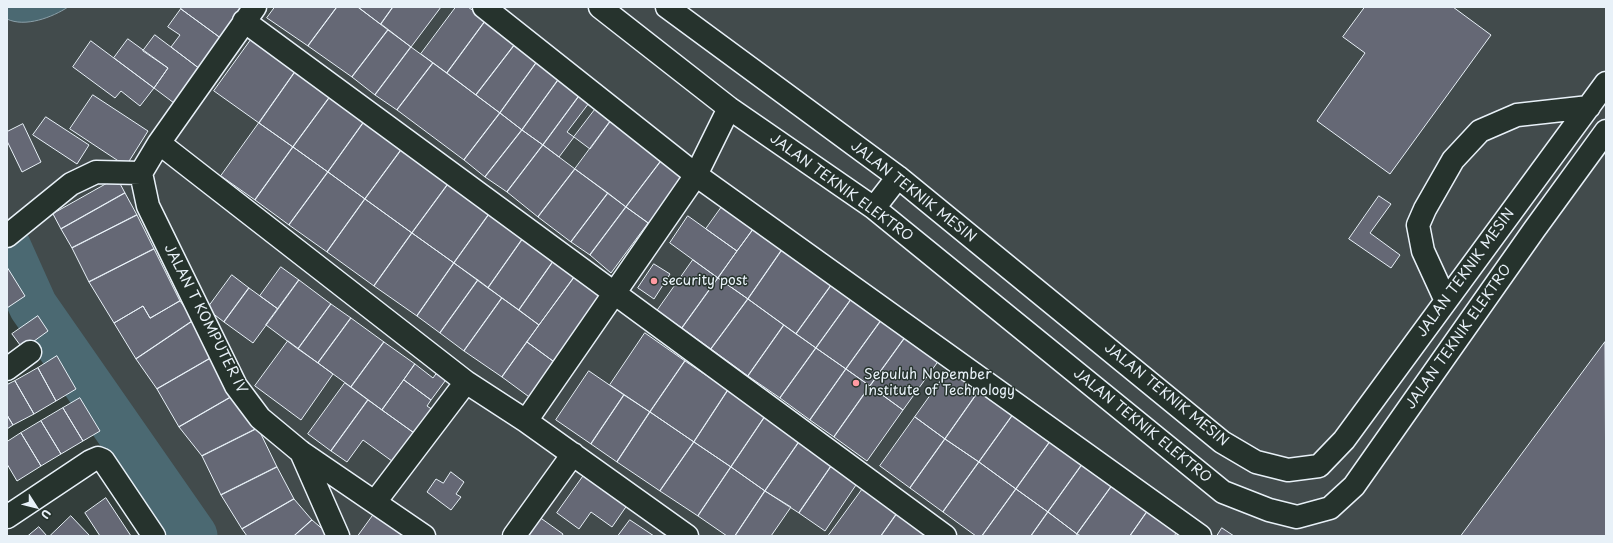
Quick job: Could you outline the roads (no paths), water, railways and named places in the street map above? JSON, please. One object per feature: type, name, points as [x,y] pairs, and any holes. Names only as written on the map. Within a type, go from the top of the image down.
[{"type":"street","points":[[484,7],[696,175],[1200,536]]},
{"type":"street","name":"JALAN TEKNIK ELEKTRO","points":[[600,7],[729,108],[874,208],[1223,492],[1269,510],[1297,517],[1330,508],[1354,486],[1534,230],[1606,131]]},
{"type":"street","name":"JALAN TEKNIK MESIN","points":[[667,7],[898,177],[1222,442],[1256,462],[1288,470],[1319,466],[1344,440],[1508,214],[1606,83]]},
{"type":"street","points":[[11,233],[43,205],[71,184],[96,172],[141,173],[159,143],[249,14],[614,293],[945,536]]},
{"type":"street","points":[[1446,301],[1423,251],[1418,225],[1425,209],[1453,160],[1480,131],[1517,115],[1589,107]]},
{"type":"street","points":[[526,421],[696,175],[729,108]]},
{"type":"street","points":[[159,143],[466,382],[526,421],[687,536]]},
{"type":"street","name":"JALAN T KOMPUTER IV","points":[[141,173],[148,206],[236,386],[260,418],[302,452],[424,536]]},
{"type":"street","points":[[874,208],[898,177]]},
{"type":"street","points":[[1508,214],[1534,230]]},
{"type":"street","points":[[7,369],[30,352]]},
{"type":"street","points":[[375,502],[466,382]]},
{"type":"street","points":[[302,452],[338,536]]},
{"type":"street","points":[[514,536],[573,454]]},
{"type":"street","points":[[9,511],[98,458],[103,460],[154,536]]},
{"type":"water","points":[[7,7],[68,7],[47,18],[30,22],[22,22],[7,19]]},
{"type":"waterway","points":[[7,248],[33,306],[193,536]]},
{"type":"place","name":"security post","points":[[654,281]]},
{"type":"place","name":"Sepuluh Nopember Institute of Technology","points":[[856,383]]}]
